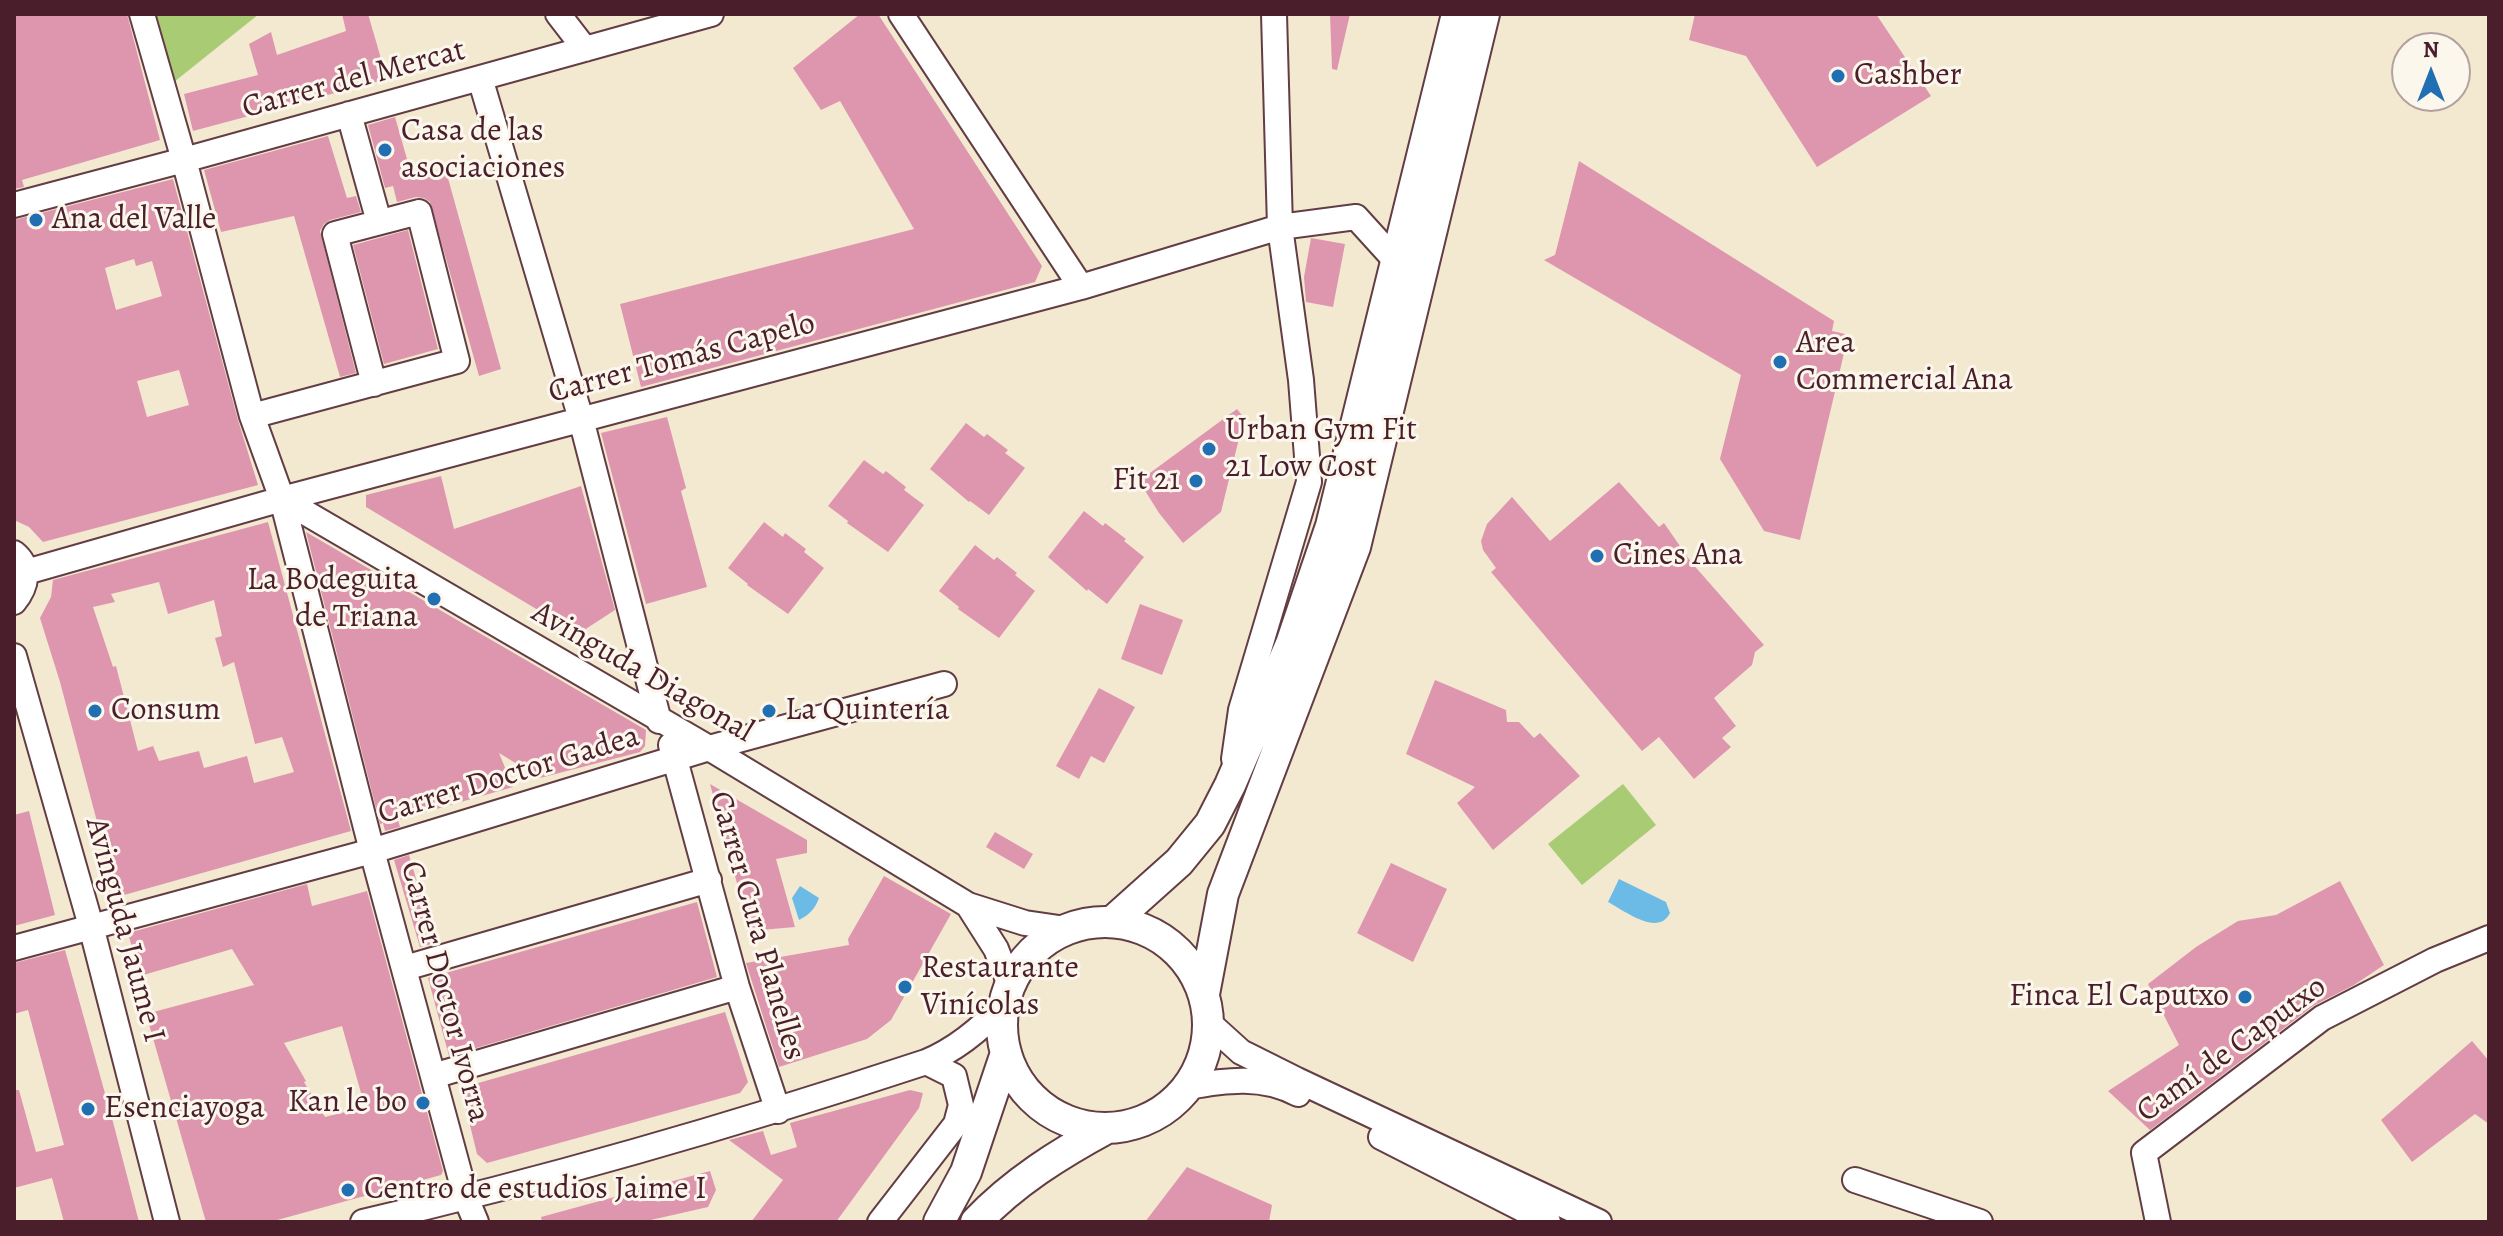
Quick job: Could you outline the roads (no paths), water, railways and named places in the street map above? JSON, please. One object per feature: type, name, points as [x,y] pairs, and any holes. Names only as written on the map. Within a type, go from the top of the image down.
[{"type":"main road","points":[[1112,922],[1187,853],[1210,824],[1291,644],[1331,526],[1457,14]]},
{"type":"main road","points":[[1207,1008],[1194,971],[1179,952],[1159,936],[1136,926],[1097,922],[1066,929],[1048,938],[1019,967],[1007,994],[1002,1021],[1006,1053],[1021,1083],[1044,1108],[1084,1126],[1107,1128],[1130,1125],[1152,1117],[1172,1104],[1200,1068],[1207,1045],[1207,1008],[1223,894],[1355,547],[1484,14]]},
{"type":"main road","points":[[939,1222],[966,1172],[1006,1053]]},
{"type":"main road","points":[[976,1222],[998,1199],[1058,1154],[1107,1128]]},
{"type":"street","name":"Carrer Doctor Ivorra","points":[[142,14],[252,416],[282,499],[372,851],[466,1198],[476,1222]]},
{"type":"street","points":[[558,14],[585,49]]},
{"type":"street","name":"Carrer del Mercat","points":[[14,205],[711,14]]},
{"type":"street","points":[[901,14],[1081,287]]},
{"type":"street","points":[[1230,785],[1241,710],[1309,482],[1301,380],[1280,227],[1274,14]]},
{"type":"street","name":"Carrer Cura Planelles","points":[[480,78],[581,419],[737,987],[778,1111]]},
{"type":"street","points":[[349,114],[379,222]]},
{"type":"street","points":[[252,416],[374,384],[457,361],[419,212],[335,234],[374,384]]},
{"type":"street","name":"Carrer Tomás Capelo","points":[[20,562],[282,499],[1081,287],[1280,227],[1356,217],[1396,261]]},
{"type":"street","name":"Avinguda Diagonal","points":[[282,499],[709,748],[968,905],[1025,923],[1066,929]]},
{"type":"street","points":[[14,602],[24,590],[20,562]]},
{"type":"street","name":"Avinguda Jaume I","points":[[14,656],[91,926],[167,1222]]},
{"type":"street","name":"Carrer Doctor Gadea","points":[[14,948],[372,851],[709,748],[944,684]]},
{"type":"street","points":[[405,968],[709,880]]},
{"type":"street","name":"Avinguda Diagonal","points":[[968,905],[996,949],[1007,994]]},
{"type":"street","name":"Camí de Caputxo","points":[[2158,1222],[2144,1153],[2322,1018],[2435,960],[2489,938]]},
{"type":"street","points":[[433,1076],[737,987]]},
{"type":"street","points":[[363,1222],[466,1198],[778,1111],[926,1062],[947,1053],[985,1024],[1007,994]]},
{"type":"street","points":[[1207,1008],[1241,1052],[1599,1222]]},
{"type":"street","points":[[880,1222],[956,1124],[961,1105],[954,1076],[926,1062]]},
{"type":"street","points":[[1188,1087],[1224,1080],[1254,1080],[1291,1090],[1548,1222]]},
{"type":"street","points":[[1855,1180],[1980,1222]]},
{"type":"water","points":[[1619,879],[1666,902],[1670,913],[1665,920],[1658,923],[1641,920],[1608,902]]},
{"type":"water","points":[[800,886],[819,898],[811,911],[799,920],[792,898]]},
{"type":"place","name":"Cashber","points":[[1838,76]]},
{"type":"place","name":"Casa de las asociaciones","points":[[385,150]]},
{"type":"place","name":"Ana del Valle","points":[[36,220]]},
{"type":"place","name":"Area Commercial Ana","points":[[1780,362]]},
{"type":"place","name":"Urban Gym Fit 21 Low Cost","points":[[1209,449]]},
{"type":"place","name":"Fit 21","points":[[1196,481]]},
{"type":"place","name":"Cines Ana","points":[[1597,556]]},
{"type":"place","name":"La Bodeguita de Triana","points":[[434,599]]},
{"type":"place","name":"Consum","points":[[95,711]]},
{"type":"place","name":"La Quintería","points":[[769,711]]},
{"type":"place","name":"Restaurante Vinícolas","points":[[905,987]]},
{"type":"place","name":"Finca El Caputxo","points":[[2245,997]]},
{"type":"place","name":"Kan le bo","points":[[423,1103]]},
{"type":"place","name":"Esenciayoga","points":[[88,1109]]},
{"type":"place","name":"Centro de estudios Jaime I","points":[[348,1190]]}]
